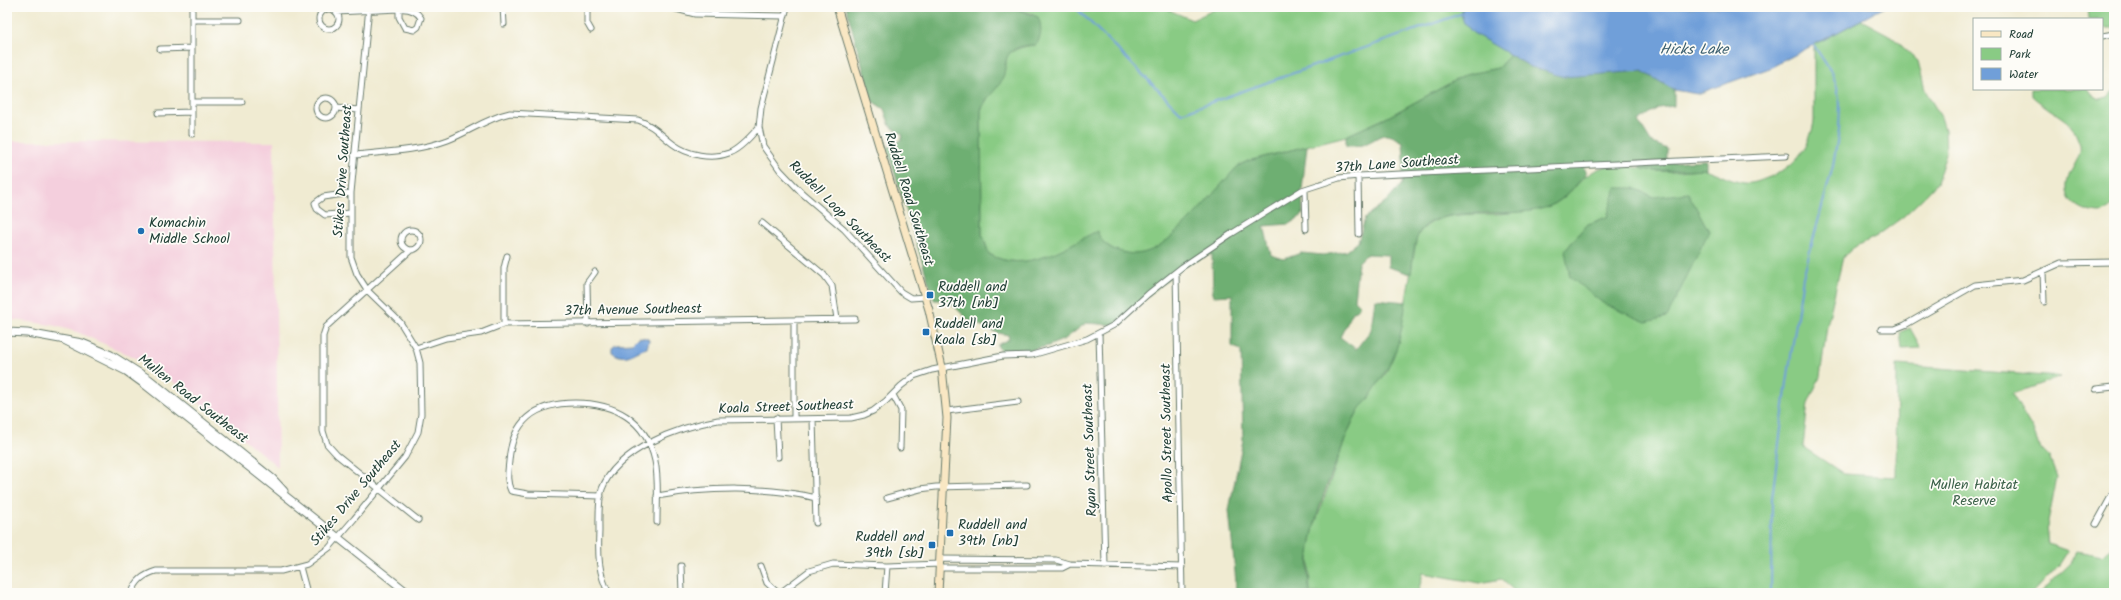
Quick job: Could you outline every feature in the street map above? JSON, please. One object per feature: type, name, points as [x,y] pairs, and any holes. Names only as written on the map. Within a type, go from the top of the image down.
[{"type":"main road","name":"Ruddell Road Southeast","points":[[837,7],[925,297],[942,367],[947,411],[938,593]]},
{"type":"street","points":[[192,7],[192,134]]},
{"type":"street","points":[[503,7],[504,24]]},
{"type":"street","points":[[587,7],[587,23],[591,30]]},
{"type":"street","points":[[670,7],[695,14],[785,16]]},
{"type":"street","name":"Ruddell Loop Southeast","points":[[788,7],[763,99],[759,127],[763,146],[780,170],[802,193],[844,229],[901,292],[911,298],[925,297]]},
{"type":"street","points":[[336,12],[339,20],[336,26],[327,29],[322,26],[319,18],[321,12],[327,9],[336,12],[369,9],[399,9],[413,10],[419,14],[421,18],[418,28],[414,30],[405,28],[399,17],[399,9]]},
{"type":"street","name":"Stikes Drive Southeast","points":[[132,593],[136,583],[142,577],[156,571],[259,571],[300,567],[319,557],[339,538],[378,487],[405,456],[418,432],[421,414],[420,363],[416,348],[400,322],[368,291],[357,274],[351,257],[351,193],[369,9]]},
{"type":"street","points":[[192,20],[240,20]]},
{"type":"street","points":[[2103,36],[2114,34]]},
{"type":"street","points":[[160,48],[192,48]]},
{"type":"street","points":[[192,102],[242,102]]},
{"type":"street","points":[[336,108],[359,110]]},
{"type":"street","points":[[158,113],[192,112]]},
{"type":"street","points":[[354,155],[431,145],[462,134],[491,119],[510,114],[638,120],[649,124],[685,152],[713,157],[730,153],[747,140],[759,127]]},
{"type":"street","name":"37th Lane Southeast","points":[[942,367],[1004,356],[1032,355],[1088,339],[1114,325],[1148,294],[1176,272],[1231,234],[1305,190],[1340,178],[1786,156]]},
{"type":"street","points":[[1358,176],[1359,234]]},
{"type":"street","points":[[1305,190],[1306,229]]},
{"type":"street","points":[[350,213],[325,215],[317,209],[316,203],[323,197],[351,193]]},
{"type":"street","points":[[762,223],[824,275],[832,286],[837,319]]},
{"type":"street","points":[[411,250],[403,246],[401,238],[406,230],[412,229],[419,232],[422,240],[418,248],[411,250],[368,291],[329,323],[324,332],[323,431],[327,444],[337,455],[418,520]]},
{"type":"street","points":[[504,324],[504,268],[507,256]]},
{"type":"street","points":[[1881,328],[1895,329],[1905,325],[1976,285],[2023,280],[2061,263],[2114,262]]},
{"type":"street","points":[[2043,271],[2044,302]]},
{"type":"street","points":[[588,324],[587,283],[595,272]]},
{"type":"street","name":"Apollo Street Southeast","points":[[1176,272],[1182,593]]},
{"type":"street","name":"37th Avenue Southeast","points":[[416,348],[446,338],[481,333],[504,324],[855,319]]},
{"type":"street","points":[[794,320],[794,419]]},
{"type":"street","name":"Mullen Road Southeast","points":[[7,332],[27,333],[64,340],[120,368],[144,384],[268,484],[293,500],[408,593]]},
{"type":"street","name":"Ryan Street Southeast","points":[[1099,333],[1105,566]]},
{"type":"street","name":"Koala Street Southeast","points":[[609,593],[604,584],[599,558],[601,496],[608,476],[617,465],[629,455],[699,424],[739,419],[851,418],[864,415],[894,395],[914,376],[942,367]]},
{"type":"street","points":[[2096,389],[2114,387]]},
{"type":"street","points":[[894,395],[901,410],[900,448]]},
{"type":"street","points":[[947,411],[1018,402]]},
{"type":"street","points":[[601,496],[517,494],[511,491],[507,484],[510,447],[513,436],[522,422],[534,412],[546,406],[559,403],[591,403],[623,413],[641,430],[655,461],[657,522]]},
{"type":"street","points":[[776,418],[778,457]]},
{"type":"street","points":[[813,419],[816,523]]},
{"type":"street","points":[[886,498],[920,489],[1027,485]]},
{"type":"street","points":[[657,496],[728,490],[801,494],[816,498]]},
{"type":"street","points":[[2096,524],[2114,491]]},
{"type":"street","points":[[761,566],[767,582],[779,593],[799,576],[818,567],[833,564],[887,566],[1056,560],[1070,564],[1105,566],[1182,567]]},
{"type":"street","points":[[940,564],[1062,568],[1070,564]]},
{"type":"street","points":[[681,566],[682,593]]},
{"type":"street","points":[[885,593],[887,566]]},
{"type":"street","points":[[300,567],[307,593]]},
{"type":"shaded area","name":"Komachin Middle School","points":[[7,141],[274,142],[278,467],[176,384],[143,361],[77,332],[52,325],[7,319]]},
{"type":"green space","points":[[846,7],[1011,7],[1038,17],[1041,31],[1038,42],[1036,45],[1015,49],[1009,54],[1006,60],[1002,80],[985,102],[981,110],[982,234],[989,254],[1003,260],[1017,262],[1044,256],[1058,251],[1097,231],[1103,241],[1115,250],[1132,254],[1146,252],[1169,239],[1181,228],[1238,166],[1248,161],[1307,146],[1302,190],[1303,215],[1289,224],[1264,226],[1271,255],[1284,259],[1301,253],[1323,255],[1347,251],[1358,242],[1365,218],[1390,198],[1402,184],[1404,161],[1403,142],[1396,138],[1386,135],[1362,145],[1346,146],[1346,136],[1386,118],[1465,75],[1498,68],[1510,55],[1531,67],[1604,73],[1642,71],[1674,90],[1674,106],[1658,108],[1638,121],[1651,142],[1667,149],[1667,162],[1706,160],[1706,169],[1655,171],[1641,168],[1641,163],[1583,166],[1586,174],[1565,196],[1550,206],[1536,210],[1519,212],[1463,214],[1446,217],[1432,222],[1421,230],[1418,235],[1411,274],[1388,267],[1388,255],[1367,254],[1358,263],[1354,300],[1360,306],[1353,312],[1340,337],[1356,349],[1371,330],[1375,299],[1406,302],[1403,322],[1392,361],[1369,398],[1360,408],[1348,431],[1320,505],[1311,540],[1308,575],[1310,593],[1237,593],[1229,510],[1243,440],[1241,351],[1232,346],[1232,295],[1213,296],[1212,254],[1182,267],[1114,325],[1086,323],[1065,339],[1048,346],[1026,351],[1000,350],[997,345],[1009,339],[1008,335],[998,333],[968,320],[948,300],[934,300],[887,148],[901,140],[903,135],[890,126],[884,109],[872,101]]},
{"type":"green space","points":[[1011,7],[1162,7],[1192,20],[1220,7],[1309,7],[1324,11],[1368,7],[1463,7],[1461,14],[1510,55],[1498,68],[1465,75],[1386,118],[1346,136],[1248,161],[1238,166],[1183,227],[1170,238],[1147,252],[1140,254],[1127,254],[1115,250],[1100,239],[1059,254],[1030,261],[1016,262],[1002,260],[989,254],[982,234],[981,110],[1006,66],[1006,56],[1020,48],[1036,45],[1034,14]]},
{"type":"green space","points":[[2088,7],[2114,7],[2114,28],[2103,28],[2103,18],[2089,18]]},
{"type":"green space","name":"Mullen Habitat Reserve","points":[[1861,20],[1891,36],[1918,61],[1925,90],[1941,117],[1945,130],[1946,153],[1937,183],[1926,195],[1904,216],[1877,236],[1853,248],[1843,257],[1827,326],[1820,377],[1808,403],[1803,447],[1844,474],[1896,477],[1897,365],[2060,377],[2012,394],[2033,430],[2040,449],[2050,459],[2057,478],[2047,526],[2049,544],[2068,551],[2059,565],[2033,593],[1517,593],[1501,579],[1480,583],[1423,573],[1418,593],[1310,593],[1309,550],[1314,527],[1347,434],[1360,407],[1370,398],[1373,390],[1386,373],[1394,354],[1400,335],[1417,236],[1424,228],[1441,218],[1451,216],[1512,213],[1546,207],[1555,204],[1563,198],[1592,172],[1602,167],[1614,165],[1625,165],[1660,171],[1705,169],[1734,181],[1747,183],[1753,183],[1776,174],[1785,169],[1799,156],[1809,140],[1812,131],[1814,121],[1814,45]],"holes":[[[1634,188],[1654,197],[1565,251],[1586,225],[1607,217]]]},
{"type":"green space","points":[[2032,90],[2089,90],[2092,95],[2099,99],[2108,97],[2114,90],[2114,203],[2102,213],[2087,211],[2080,208],[2070,199],[2067,192],[2067,185],[2069,176],[2079,155],[2079,142],[2071,125],[2032,96]]},
{"type":"green space","points":[[1616,188],[1634,188],[1654,197],[1688,193],[1709,231],[1667,317],[1646,322],[1604,304],[1570,277],[1565,251],[1586,225],[1607,217]]},
{"type":"green space","points":[[1910,328],[1921,348],[1902,349],[1900,332]]},
{"type":"green space","points":[[2114,545],[2114,593],[2040,593],[2070,564],[2077,551],[2102,556]]},
{"type":"water","name":"Hicks Lake","points":[[1463,7],[1885,7],[1770,68],[1697,94],[1674,90],[1642,71],[1564,77],[1531,67],[1473,33],[1464,23],[1461,14]]},
{"type":"water","points":[[638,337],[647,338],[649,340],[647,348],[626,356],[617,355],[612,352],[612,347],[616,344],[632,343]]},
{"type":"waterway","points":[[1075,7],[1181,113],[1463,13]]},
{"type":"waterway","points":[[1771,593],[1772,498],[1787,382],[1803,277],[1833,166],[1839,130],[1840,104],[1837,87],[1832,73],[1813,44]]},
{"type":"place","name":"Komachin Middle School","points":[[141,231]]},
{"type":"place","name":"Ruddell and 37th [nb]","points":[[930,295]]},
{"type":"place","name":"Ruddell and Koala [sb]","points":[[926,332]]},
{"type":"place","name":"Ruddell and 39th [nb]","points":[[950,533]]},
{"type":"place","name":"Ruddell and 39th [sb]","points":[[932,545]]}]
